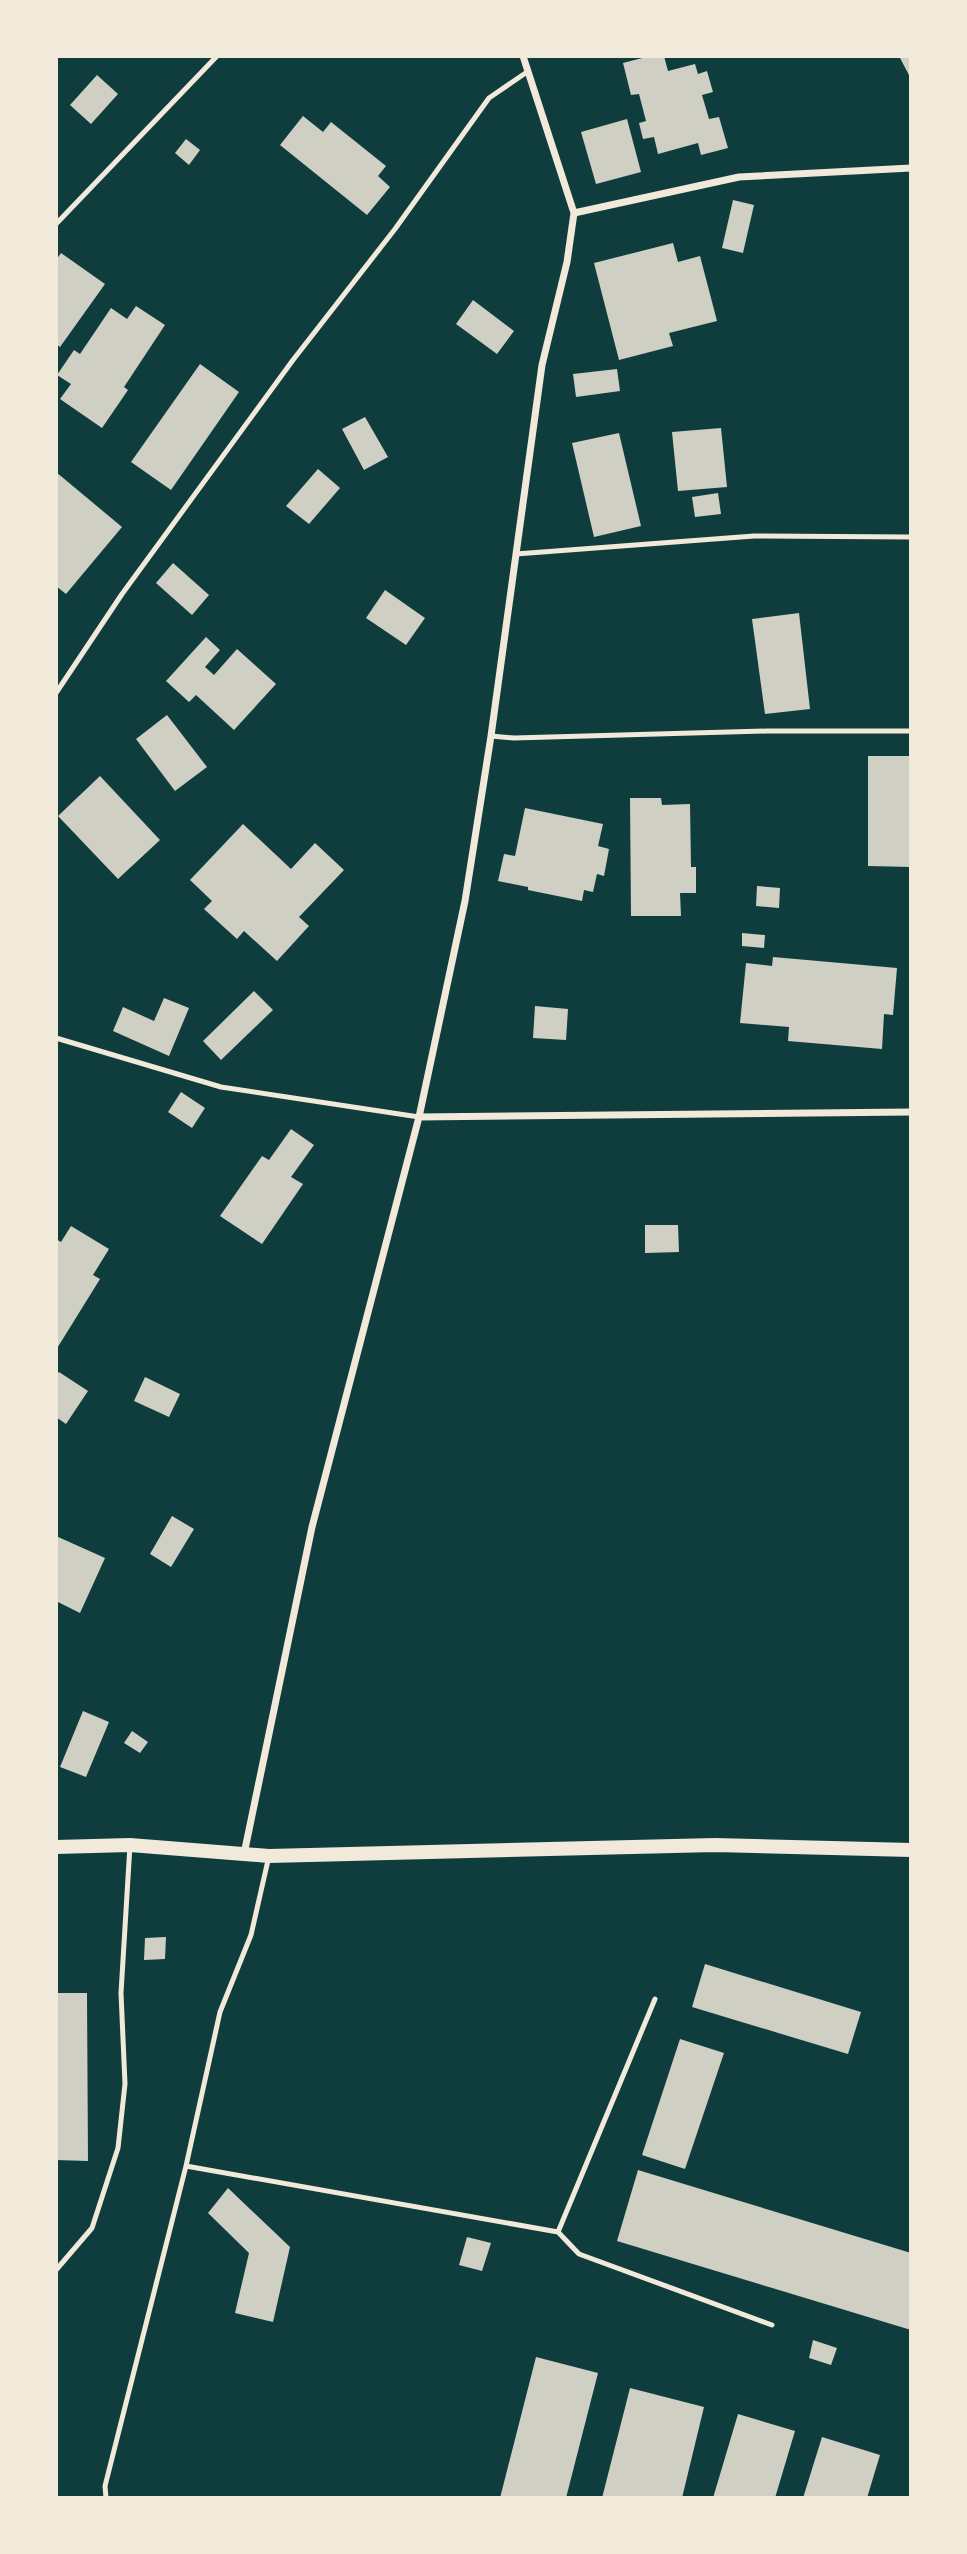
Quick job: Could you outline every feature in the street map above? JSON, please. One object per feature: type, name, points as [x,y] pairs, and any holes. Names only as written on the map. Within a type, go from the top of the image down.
[{"type":"main road","points":[[56,1847],[130,1845],[270,1856],[715,1845],[911,1850]]},
{"type":"street","points":[[244,1855],[312,1527],[419,1117],[465,901],[491,736],[542,365],[567,262],[574,213],[523,56]]},
{"type":"street","points":[[574,213],[739,177],[911,168]]},
{"type":"street","points":[[419,1117],[911,1112]]},
{"type":"lane","points":[[56,224],[217,56]]},
{"type":"lane","points":[[56,693],[122,594],[284,371],[395,229],[489,99],[527,72]]},
{"type":"lane","points":[[516,554],[754,536],[911,537]]},
{"type":"lane","points":[[491,736],[514,738],[767,731],[911,732]]},
{"type":"lane","points":[[57,1040],[221,1087],[419,1117]]},
{"type":"lane","points":[[56,2270],[92,2228],[118,2148],[125,2084],[121,1993],[130,1845]]},
{"type":"lane","points":[[106,2498],[105,2486],[186,2166],[220,2012],[251,1935],[270,1856]]},
{"type":"lane","points":[[558,2232],[655,1999]]},
{"type":"lane","points":[[186,2166],[558,2232],[579,2254],[772,2325]]},
{"type":"building","points":[[650,56],[664,56],[668,71],[695,64],[698,74],[707,71],[713,92],[702,95],[709,119],[719,117],[728,148],[701,155],[698,143],[658,154],[654,137],[643,139],[639,123],[646,121],[639,94],[631,95],[623,63]]},
{"type":"building","points":[[899,56],[911,56],[911,79]]},
{"type":"building","points":[[97,75],[118,94],[91,124],[70,105]]},
{"type":"building","points":[[303,116],[323,132],[331,122],[386,166],[378,176],[390,187],[367,215],[280,145]]},
{"type":"building","points":[[627,119],[641,172],[596,184],[581,132]]},
{"type":"building","points":[[186,139],[200,150],[189,165],[175,153]]},
{"type":"building","points":[[733,200],[754,205],[743,253],[722,248]]},
{"type":"building","points":[[673,243],[678,262],[700,256],[717,321],[669,333],[673,346],[619,360],[594,263]]},
{"type":"building","points":[[61,253],[105,284],[60,347],[56,344],[56,260]]},
{"type":"building","points":[[473,300],[514,331],[497,354],[456,324]]},
{"type":"building","points":[[136,306],[165,325],[124,387],[128,390],[102,428],[60,399],[71,384],[57,375],[74,350],[80,354],[111,308],[127,319]]},
{"type":"building","points":[[200,364],[239,392],[171,490],[131,462]]},
{"type":"building","points":[[617,369],[620,391],[576,397],[573,374]]},
{"type":"building","points":[[365,417],[388,457],[364,470],[342,429]]},
{"type":"building","points":[[721,428],[727,487],[678,491],[672,432]]},
{"type":"building","points":[[619,433],[641,526],[594,537],[572,443]]},
{"type":"building","points":[[318,469],[340,488],[309,524],[286,506]]},
{"type":"building","points":[[56,472],[122,527],[66,594],[56,586]]},
{"type":"building","points":[[718,493],[721,514],[695,517],[692,497]]},
{"type":"building","points":[[173,563],[209,595],[192,615],[156,583]]},
{"type":"building","points":[[385,590],[425,618],[406,645],[366,618]]},
{"type":"building","points":[[799,613],[810,709],[765,714],[752,619]]},
{"type":"building","points":[[206,637],[220,650],[205,667],[214,675],[237,649],[276,684],[234,730],[196,695],[189,702],[166,681]]},
{"type":"building","points":[[167,715],[207,767],[175,791],[136,739]]},
{"type":"building","points":[[868,756],[911,756],[911,867],[868,866]]},
{"type":"building","points":[[100,776],[160,840],[118,879],[58,816]]},
{"type":"building","points":[[630,798],[661,798],[662,805],[690,804],[691,867],[696,867],[696,893],[680,893],[681,916],[631,916]]},
{"type":"building","points":[[525,808],[603,824],[598,846],[609,849],[604,876],[597,874],[593,892],[584,890],[582,901],[498,881],[504,854],[515,856]]},
{"type":"building","points":[[243,824],[291,869],[315,843],[344,870],[299,917],[309,926],[277,961],[244,931],[237,939],[204,909],[212,901],[190,880]]},
{"type":"building","points":[[757,886],[780,888],[779,908],[756,906]]},
{"type":"building","points":[[742,933],[765,935],[764,948],[742,946]]},
{"type":"building","points":[[773,957],[897,968],[893,1015],[884,1014],[882,1049],[788,1041],[789,1027],[740,1023],[746,963],[772,966]]},
{"type":"building","points":[[254,991],[273,1010],[221,1060],[203,1041]]},
{"type":"building","points":[[164,998],[189,1008],[169,1056],[113,1031],[123,1007],[154,1021]]},
{"type":"building","points":[[535,1006],[568,1009],[566,1040],[533,1038]]},
{"type":"building","points":[[181,1092],[205,1108],[192,1128],[168,1112]]},
{"type":"building","points":[[291,1129],[314,1145],[291,1177],[303,1184],[262,1244],[220,1216],[262,1156],[269,1160]]},
{"type":"building","points":[[645,1225],[678,1225],[679,1252],[645,1253]]},
{"type":"building","points":[[71,1226],[109,1249],[93,1275],[100,1279],[56,1350],[56,1239],[61,1242]]},
{"type":"building","points":[[59,1372],[88,1391],[66,1424],[56,1417],[56,1376]]},
{"type":"building","points":[[145,1377],[180,1394],[169,1417],[134,1401]]},
{"type":"building","points":[[172,1516],[194,1529],[171,1567],[150,1554]]},
{"type":"building","points":[[56,1536],[105,1558],[80,1613],[56,1601]]},
{"type":"building","points":[[83,1711],[109,1722],[86,1777],[60,1767]]},
{"type":"building","points":[[132,1731],[148,1742],[140,1753],[124,1743]]},
{"type":"building","points":[[166,1937],[165,1959],[144,1960],[145,1938]]},
{"type":"building","points":[[705,1964],[861,2012],[848,2054],[692,2007]]},
{"type":"building","points":[[56,1993],[87,1993],[88,2161],[56,2160]]},
{"type":"building","points":[[680,2039],[724,2053],[685,2169],[642,2155]]},
{"type":"building","points":[[638,2170],[911,2253],[911,2330],[617,2241]]},
{"type":"building","points":[[228,2188],[290,2247],[273,2322],[235,2313],[249,2253],[208,2213]]},
{"type":"building","points":[[467,2237],[491,2243],[482,2271],[459,2265]]},
{"type":"building","points":[[813,2340],[837,2348],[831,2365],[809,2358]]},
{"type":"building","points":[[536,2357],[598,2373],[566,2498],[500,2498]]},
{"type":"building","points":[[630,2388],[704,2407],[682,2498],[602,2498]]},
{"type":"building","points":[[738,2414],[795,2431],[775,2498],[713,2498]]},
{"type":"building","points":[[822,2437],[880,2455],[867,2498],[803,2498]]}]
